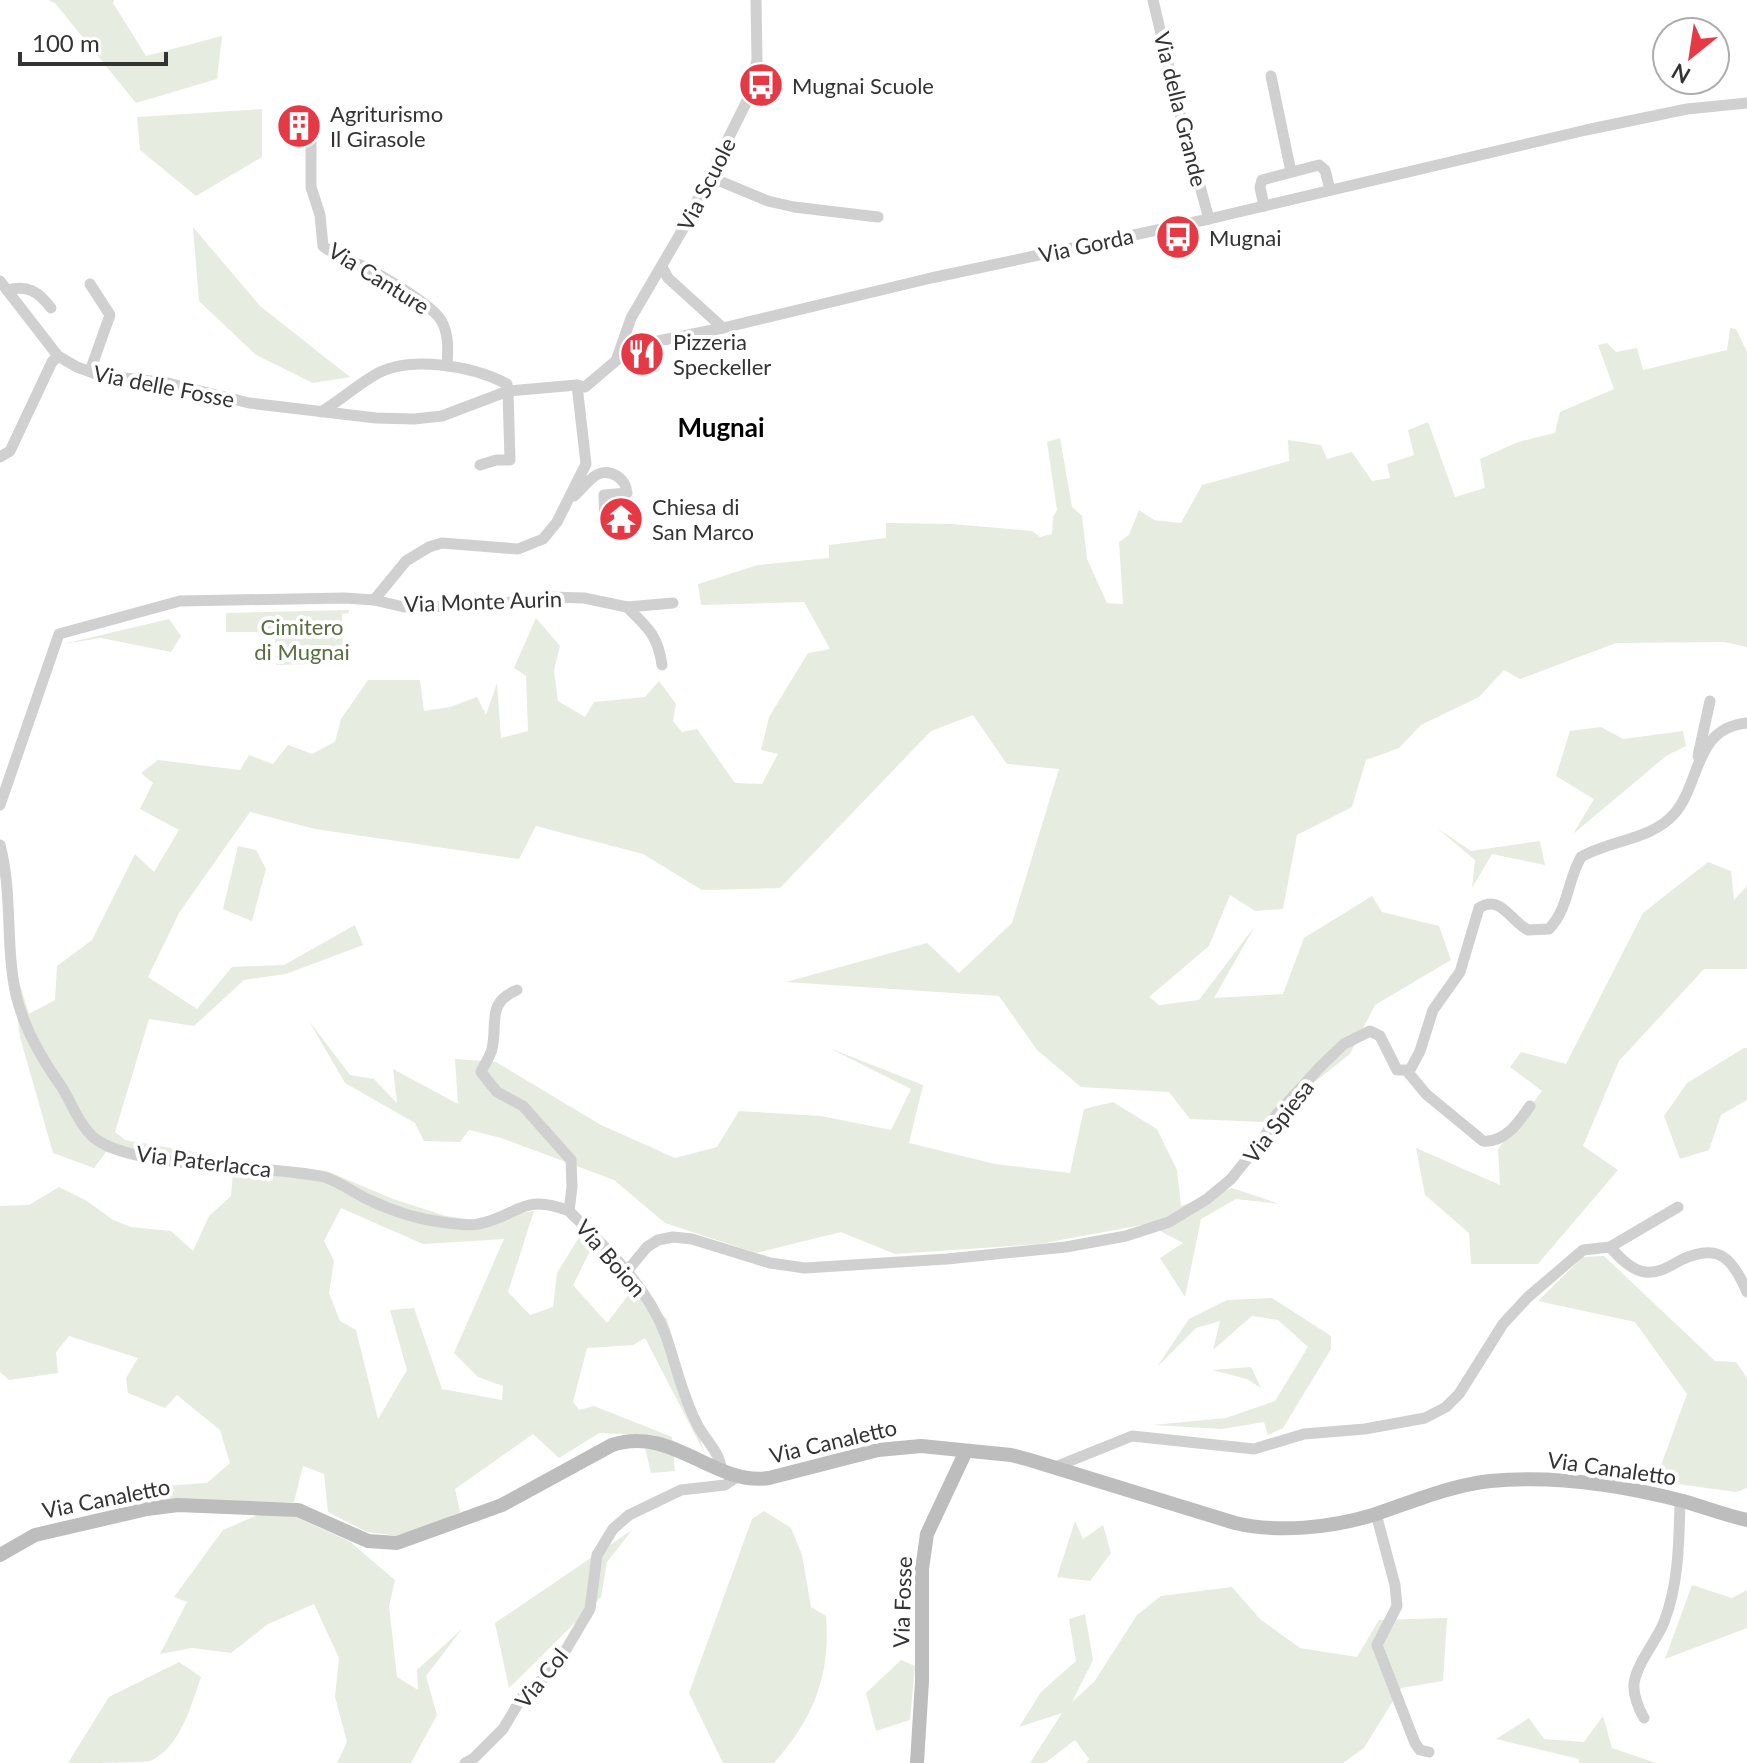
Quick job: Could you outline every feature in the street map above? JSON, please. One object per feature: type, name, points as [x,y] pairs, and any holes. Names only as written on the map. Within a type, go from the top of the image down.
[{"type":"street","name":"Via Scuole","points":[[617,358],[631,318],[662,267],[747,101],[753,80],[758,26],[756,0]]},
{"type":"street","name":"Via della Grande","points":[[1153,0],[1209,219]]},
{"type":"street","points":[[1271,76],[1291,172]]},
{"type":"street","name":"Via Gorda","points":[[617,358],[631,348],[931,278],[1209,219],[1673,112],[1747,103]]},
{"type":"street","name":"Via Canture","points":[[311,142],[311,187],[320,215],[323,246],[425,303],[443,323],[448,343],[447,365]]},
{"type":"street","points":[[1264,206],[1260,187],[1262,180],[1291,172],[1321,166],[1330,190]]},
{"type":"street","points":[[710,177],[768,201],[878,217]]},
{"type":"street","points":[[662,267],[668,278],[723,328]]},
{"type":"street","points":[[90,284],[110,315],[90,371]]},
{"type":"street","points":[[4,285],[32,289],[40,293],[51,308]]},
{"type":"street","name":"Via delle Fosse","points":[[4,285],[58,356],[90,371],[168,383],[249,403],[320,412]]},
{"type":"street","points":[[0,457],[10,451],[52,362],[58,356]]},
{"type":"street","points":[[320,412],[376,418],[442,416],[508,391],[577,385],[585,387],[617,358]]},
{"type":"street","points":[[320,412],[375,374],[416,365],[472,369],[507,384],[508,391],[510,460],[480,465]]},
{"type":"street","points":[[374,600],[406,561],[429,547],[442,543],[518,549],[543,539],[557,522],[586,464],[577,385]]},
{"type":"street","points":[[570,498],[596,475],[610,473],[617,476],[626,486],[627,493],[604,495],[605,522]]},
{"type":"street","name":"Via Monte Aurin","points":[[0,805],[59,634],[180,601],[196,600],[374,600],[404,607],[481,606],[549,597],[584,598],[627,607],[673,603]]},
{"type":"street","points":[[627,607],[652,632],[660,645],[662,665]]},
{"type":"street","points":[[1696,769],[1710,701]]},
{"type":"street","points":[[1530,1106],[1510,1131],[1492,1142],[1483,1141],[1426,1094],[1407,1071],[1420,1051],[1433,1010],[1460,972],[1479,908],[1488,903],[1496,904],[1528,930],[1549,929],[1564,909],[1574,869],[1581,857],[1665,823],[1678,811],[1710,742],[1719,732],[1735,724],[1747,723]]},
{"type":"street","name":"Via Paterlacca","points":[[0,845],[7,881],[16,995],[44,1064],[95,1139],[109,1147],[173,1161],[326,1178],[382,1207],[449,1224],[477,1224],[515,1208],[536,1204],[555,1205],[569,1211]]},
{"type":"street","name":"Via Boion","points":[[517,990],[505,995],[494,1014],[492,1051],[481,1072],[497,1092],[523,1106],[571,1160],[569,1211],[641,1286],[665,1335],[682,1392],[697,1425],[717,1455],[721,1470]]},
{"type":"street","name":"Via Spiesa","points":[[627,1271],[647,1247],[658,1240],[673,1237],[692,1239],[770,1263],[805,1268],[1052,1249],[1126,1236],[1169,1222],[1207,1199],[1231,1179],[1264,1138],[1276,1115],[1320,1067],[1352,1039],[1370,1031],[1380,1036],[1397,1070],[1407,1071]]},
{"type":"street","points":[[1055,1467],[1132,1436],[1254,1449],[1304,1434],[1365,1429],[1425,1418],[1446,1407],[1459,1394],[1503,1324],[1528,1297],[1583,1250],[1610,1247],[1678,1207]]},
{"type":"street","points":[[1610,1247],[1622,1260],[1645,1272],[1670,1267],[1705,1253],[1716,1253],[1730,1260],[1747,1292]]},
{"type":"street","name":"Via Canaletto","points":[[0,1555],[35,1535],[147,1509],[178,1505],[298,1510],[368,1541],[397,1543],[502,1505],[612,1445],[631,1441],[678,1449],[737,1477],[751,1480],[893,1447],[921,1446],[1011,1455],[1256,1528],[1304,1526],[1376,1514],[1455,1487],[1519,1479],[1550,1479],[1680,1500],[1747,1520]]},
{"type":"street","name":"Via Fosse","points":[[917,1763],[925,1546],[927,1534],[966,1451]]},
{"type":"street","name":"Via Col","points":[[465,1763],[503,1729],[524,1694],[544,1678],[575,1636],[590,1609],[597,1555],[613,1529],[629,1515],[681,1490],[725,1485],[737,1477]]},
{"type":"street","points":[[1644,1718],[1637,1706],[1634,1684],[1664,1622],[1673,1590],[1680,1500]]},
{"type":"street","points":[[1376,1514],[1395,1585],[1397,1606],[1377,1645],[1415,1743],[1420,1750],[1429,1752]]},
{"type":"green space","points":[[48,0],[114,0],[146,56],[222,36],[217,79],[136,103],[55,3]]},
{"type":"green space","points":[[262,109],[262,157],[196,196],[140,150],[137,117]]},
{"type":"green space","points":[[193,227],[260,306],[350,377],[313,383],[256,355],[199,301]]},
{"type":"green space","points":[[1730,328],[1736,329],[1747,352],[1747,647],[1724,642],[1616,643],[1520,679],[1504,670],[1479,697],[1421,725],[1399,748],[1366,760],[1352,807],[1297,835],[1283,909],[1255,911],[1230,895],[1209,946],[1149,997],[1159,1005],[1199,1000],[1255,926],[1214,998],[1283,994],[1304,938],[1372,896],[1382,912],[1439,926],[1451,960],[1375,1005],[1350,1054],[1264,1122],[1190,1119],[1169,1092],[1081,1087],[1037,1050],[999,996],[786,982],[927,943],[959,973],[1012,923],[1059,769],[1007,764],[973,715],[931,731],[780,888],[702,890],[643,854],[536,826],[519,859],[315,829],[250,812],[179,913],[148,977],[197,1009],[232,967],[284,965],[355,925],[363,945],[286,974],[244,980],[194,1026],[149,1019],[115,1132],[125,1140],[261,1164],[327,1171],[393,1199],[446,1216],[474,1220],[534,1211],[508,1292],[530,1315],[553,1307],[557,1273],[581,1234],[594,1243],[573,1285],[607,1323],[633,1289],[667,1319],[704,1452],[645,1338],[633,1345],[587,1348],[573,1402],[579,1410],[594,1406],[672,1437],[675,1471],[651,1473],[642,1435],[599,1433],[559,1458],[533,1434],[455,1489],[460,1512],[407,1537],[367,1532],[328,1512],[324,1474],[303,1466],[294,1502],[145,1501],[147,1487],[207,1483],[230,1463],[220,1430],[177,1395],[165,1408],[128,1393],[126,1378],[138,1358],[69,1336],[56,1352],[58,1373],[9,1380],[0,1372],[0,1206],[29,1205],[59,1187],[87,1201],[113,1220],[131,1227],[171,1231],[193,1251],[209,1216],[231,1196],[233,1172],[106,1152],[94,1168],[53,1153],[20,1037],[8,946],[29,1014],[55,1000],[57,966],[92,940],[135,854],[154,872],[179,830],[140,809],[153,783],[141,773],[158,760],[240,770],[249,755],[273,764],[288,745],[312,754],[335,742],[341,719],[368,680],[420,680],[424,711],[450,707],[477,697],[486,715],[497,683],[501,738],[528,731],[526,676],[514,668],[536,618],[560,646],[554,671],[558,701],[585,717],[594,702],[645,697],[659,681],[676,704],[673,721],[682,732],[697,729],[735,783],[762,784],[778,754],[761,750],[769,717],[808,653],[830,649],[804,602],[701,605],[698,584],[758,565],[829,558],[829,545],[886,538],[886,523],[952,524],[1032,531],[1040,537],[1052,534],[1053,517],[1057,510],[1047,442],[1060,438],[1072,507],[1082,516],[1087,559],[1107,603],[1123,604],[1119,542],[1129,535],[1139,510],[1154,520],[1181,523],[1202,485],[1289,461],[1288,440],[1321,445],[1327,459],[1352,452],[1372,481],[1390,478],[1387,464],[1414,455],[1408,430],[1428,422],[1455,497],[1485,488],[1480,459],[1518,442],[1555,433],[1560,412],[1614,389],[1598,345],[1607,343],[1616,352],[1637,348],[1643,370],[1727,350]],"holes":[[[341,1208],[423,1244],[504,1239],[454,1353],[478,1377],[503,1386],[502,1400],[442,1389],[414,1308],[390,1310],[407,1370],[378,1419],[356,1330],[340,1321],[329,1293],[334,1261],[324,1241]]]},
{"type":"green space","name":"Cimitero di Mugnai","points":[[349,610],[349,613],[342,614],[343,663],[276,665],[275,632],[226,632],[226,613]]},
{"type":"green space","points":[[169,619],[181,636],[171,652],[101,638],[63,644]]},
{"type":"green space","points":[[1601,727],[1623,739],[1683,731],[1686,746],[1666,756],[1573,834],[1594,799],[1556,776],[1570,731]]},
{"type":"green space","points":[[1437,828],[1471,851],[1540,841],[1545,865],[1492,854],[1472,888],[1475,860]]},
{"type":"green space","points":[[238,846],[256,850],[266,869],[252,921],[223,909]]},
{"type":"green space","points":[[1708,862],[1731,871],[1734,900],[1747,886],[1747,969],[1704,969],[1619,1061],[1583,1146],[1618,1170],[1538,1264],[1471,1264],[1469,1233],[1425,1195],[1416,1148],[1500,1185],[1498,1149],[1542,1091],[1510,1067],[1521,1052],[1566,1064],[1643,913]]},
{"type":"green space","points":[[309,1021],[350,1075],[374,1079],[397,1103],[393,1069],[458,1104],[455,1059],[496,1062],[601,1125],[675,1158],[717,1147],[739,1111],[821,1116],[891,1130],[911,1089],[829,1048],[923,1085],[909,1143],[995,1164],[1070,1173],[1084,1109],[1113,1102],[1157,1129],[1177,1170],[1181,1206],[1232,1188],[1280,1204],[1236,1199],[1201,1219],[1185,1297],[1160,1258],[1183,1243],[1147,1224],[1039,1244],[895,1254],[841,1232],[756,1253],[665,1223],[614,1180],[501,1138],[469,1130],[460,1142],[424,1141],[415,1123],[345,1083]]},
{"type":"green space","points":[[1747,1048],[1747,1100],[1721,1115],[1709,1150],[1680,1159],[1664,1116],[1687,1083]]},
{"type":"green space","points":[[1604,1256],[1715,1361],[1736,1362],[1747,1378],[1747,1488],[1736,1492],[1604,1474],[1659,1471],[1687,1394],[1635,1322],[1538,1301],[1583,1257]]},
{"type":"green space","points":[[1272,1298],[1331,1336],[1331,1349],[1283,1428],[1268,1435],[1264,1422],[1222,1429],[1153,1425],[1226,1418],[1275,1401],[1308,1347],[1278,1320],[1252,1316],[1213,1350],[1220,1321],[1196,1328],[1157,1367],[1189,1319],[1227,1300]]},
{"type":"green space","points":[[1251,1367],[1261,1388],[1247,1379],[1212,1370]]},
{"type":"green space","points":[[764,1511],[791,1528],[802,1555],[811,1607],[826,1616],[827,1638],[822,1677],[809,1713],[774,1763],[723,1763],[689,1693],[752,1519]]},
{"type":"green space","points":[[260,1514],[291,1515],[349,1541],[395,1580],[389,1606],[397,1677],[418,1690],[417,1670],[462,1629],[426,1676],[437,1715],[411,1763],[337,1763],[347,1742],[335,1697],[339,1658],[314,1604],[268,1624],[231,1653],[192,1648],[160,1654],[187,1602],[174,1597],[223,1530]]},
{"type":"green space","points":[[1075,1521],[1083,1539],[1103,1525],[1111,1553],[1090,1581],[1057,1577]]},
{"type":"green space","points":[[632,1530],[607,1562],[601,1597],[509,1688],[495,1623]]},
{"type":"green space","points":[[1692,1585],[1732,1598],[1747,1590],[1747,1628],[1665,1659]]},
{"type":"green space","points":[[1232,1587],[1260,1619],[1300,1648],[1357,1657],[1379,1620],[1447,1618],[1443,1681],[1401,1688],[1364,1748],[1343,1763],[1086,1763],[1089,1759],[1075,1740],[1045,1763],[1030,1763],[1062,1713],[1019,1727],[1041,1692],[1076,1661],[1069,1619],[1085,1614],[1093,1660],[1072,1702],[1094,1682],[1137,1615],[1161,1596]]},
{"type":"green space","points":[[901,1660],[915,1666],[910,1720],[876,1731],[866,1693]]},
{"type":"green space","points":[[179,1662],[201,1677],[183,1725],[160,1755],[143,1762],[68,1763],[109,1697]]},
{"type":"green space","points":[[1603,1716],[1612,1748],[1656,1763],[1579,1763],[1579,1759],[1496,1739],[1529,1718],[1544,1739],[1584,1742]]},
{"type":"place","name":"Mugnai Scuole","points":[[761,85]]},
{"type":"place","name":"Agriturismo Il Girasole","points":[[299,126]]},
{"type":"place","name":"Mugnai","points":[[1178,237]]},
{"type":"place","name":"Pizzeria Speckeller","points":[[642,354]]},
{"type":"place","name":"Chiesa di San Marco","points":[[621,519]]},
{"type":"district","name":"Mugnai","points":[[721,427]]}]
